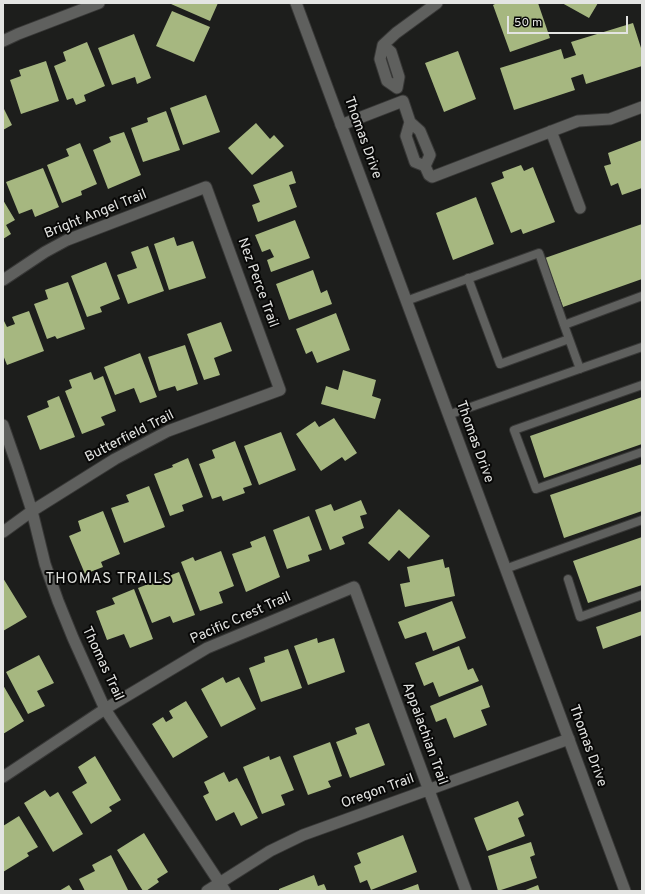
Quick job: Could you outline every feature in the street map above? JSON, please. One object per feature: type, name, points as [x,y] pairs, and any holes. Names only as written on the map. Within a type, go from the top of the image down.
[{"type":"street","points":[[3,41],[99,3]]},
{"type":"street","name":"Thomas Drive","points":[[296,3],[625,891]]},
{"type":"street","points":[[397,88],[399,77],[391,52],[383,44],[436,3]]},
{"type":"street","points":[[341,125],[402,101],[410,122],[420,131],[430,155],[425,166],[428,175],[432,176],[578,121],[610,119],[642,107]]},
{"type":"street","points":[[410,122],[406,136],[416,162],[425,166]]},
{"type":"street","points":[[551,131],[580,208]]},
{"type":"street","name":"Bright Angel Trail","points":[[3,280],[45,252],[67,240],[206,187]]},
{"type":"street","name":"Nez Perce Trail","points":[[206,187],[280,390]]},
{"type":"street","name":"Butterfield Trail","points":[[3,532],[32,511],[114,459],[168,432],[280,390]]},
{"type":"street","name":"Thomas Trail","points":[[3,425],[32,511],[45,564],[58,601],[72,638],[105,709],[222,887]]},
{"type":"street","name":"Pacific Crest Trail","points":[[3,777],[105,709],[208,648],[354,587]]},
{"type":"street","name":"Appalachian Trail","points":[[354,587],[466,891]]},
{"type":"street","name":"Oregon Trail","points":[[207,891],[222,887],[270,851],[304,835],[569,739]]},
{"type":"lane","points":[[397,88],[402,101]]},
{"type":"lane","points":[[406,301],[539,253],[580,369]]},
{"type":"lane","points":[[468,278],[500,364],[569,339]]},
{"type":"lane","points":[[564,325],[642,296]]},
{"type":"lane","points":[[448,415],[642,347]]},
{"type":"lane","points":[[642,385],[514,430],[536,489],[642,452]]},
{"type":"lane","points":[[505,569],[642,520]]},
{"type":"lane","points":[[568,579],[580,617],[642,595]]},
{"type":"building","points":[[218,3],[210,21],[171,4]]},
{"type":"building","points":[[497,3],[538,3],[550,38],[510,52],[493,5]]},
{"type":"building","points":[[562,3],[598,3],[589,18]]},
{"type":"building","points":[[172,11],[210,27],[194,62],[156,46]]},
{"type":"building","points":[[633,23],[642,51],[642,66],[586,84],[583,74],[571,78],[575,90],[514,110],[500,68],[561,49],[564,59],[576,55],[571,42]]},
{"type":"building","points":[[134,34],[151,78],[137,84],[135,77],[112,85],[98,48]]},
{"type":"building","points":[[87,42],[105,86],[84,95],[86,101],[76,105],[73,98],[67,100],[54,66],[66,61],[63,52]]},
{"type":"building","points":[[458,51],[476,99],[444,112],[425,63]]},
{"type":"building","points":[[46,61],[59,101],[21,114],[10,80],[21,76],[19,70]]},
{"type":"building","points":[[206,95],[220,132],[183,145],[170,108]]},
{"type":"building","points":[[3,107],[12,125],[3,130]]},
{"type":"building","points":[[166,111],[180,150],[143,162],[131,128],[148,122],[147,118]]},
{"type":"building","points":[[256,123],[270,139],[274,135],[284,146],[252,175],[228,148]]},
{"type":"building","points":[[124,132],[141,175],[108,189],[93,150],[111,142],[109,137]]},
{"type":"building","points":[[642,140],[642,188],[622,195],[618,183],[611,186],[604,166],[611,164],[608,153]]},
{"type":"building","points":[[80,143],[97,184],[81,191],[82,195],[62,203],[47,165],[69,156],[66,149]]},
{"type":"building","points":[[521,165],[524,171],[533,167],[555,222],[523,234],[521,229],[511,233],[491,183],[504,178],[502,172]]},
{"type":"building","points":[[43,168],[59,207],[35,217],[32,209],[19,214],[6,182]]},
{"type":"building","points":[[292,171],[296,183],[289,185],[297,207],[258,222],[252,205],[260,202],[253,185]]},
{"type":"building","points":[[476,197],[494,244],[453,260],[436,213]]},
{"type":"building","points":[[3,200],[15,220],[6,225],[11,234],[3,239]]},
{"type":"building","points":[[295,220],[310,258],[271,272],[267,260],[274,257],[270,249],[262,252],[255,235]]},
{"type":"building","points":[[642,224],[642,279],[563,307],[545,258]]},
{"type":"building","points":[[174,237],[177,246],[193,241],[206,278],[169,290],[154,244]]},
{"type":"building","points":[[148,246],[164,291],[128,304],[117,275],[137,268],[131,252]]},
{"type":"building","points":[[106,262],[120,299],[100,307],[102,312],[87,317],[71,276]]},
{"type":"building","points":[[313,270],[321,293],[327,290],[332,304],[289,320],[276,284]]},
{"type":"building","points":[[68,282],[85,329],[57,339],[55,336],[47,339],[34,304],[48,299],[45,290]]},
{"type":"building","points":[[29,311],[44,351],[7,365],[3,355],[3,322],[4,321],[7,327],[15,324],[12,317]]},
{"type":"building","points":[[336,313],[350,350],[317,363],[312,351],[306,354],[296,329]]},
{"type":"building","points":[[221,322],[232,351],[214,358],[220,375],[204,380],[187,334]]},
{"type":"building","points":[[185,345],[198,384],[177,391],[175,386],[159,391],[148,357]]},
{"type":"building","points":[[140,353],[157,397],[140,403],[134,388],[115,395],[104,367]]},
{"type":"building","points":[[343,370],[376,380],[372,396],[381,399],[375,419],[321,404],[326,386],[338,390]]},
{"type":"building","points":[[91,372],[94,380],[103,376],[116,411],[101,417],[105,425],[82,434],[65,391],[72,388],[69,380]]},
{"type":"building","points":[[59,396],[75,437],[40,450],[27,416],[49,407],[47,401]]},
{"type":"building","points":[[642,397],[642,444],[544,478],[530,436]]},
{"type":"building","points":[[334,418],[357,453],[345,461],[342,457],[321,471],[296,434],[315,421],[319,427]]},
{"type":"building","points":[[281,432],[296,470],[259,485],[244,446]]},
{"type":"building","points":[[235,441],[252,485],[243,488],[245,493],[223,501],[221,496],[212,499],[199,464],[215,458],[212,450]]},
{"type":"building","points":[[188,458],[203,497],[182,505],[184,511],[170,516],[154,474],[173,467],[172,465]]},
{"type":"building","points":[[642,464],[642,511],[564,538],[550,495]]},
{"type":"building","points":[[149,486],[165,527],[124,543],[111,508],[129,502],[126,495]]},
{"type":"building","points":[[361,500],[367,514],[360,516],[364,528],[342,537],[345,544],[330,550],[315,510],[331,504],[334,511]]},
{"type":"building","points":[[399,509],[430,536],[409,559],[399,550],[389,561],[368,543]]},
{"type":"building","points":[[103,511],[120,554],[101,562],[103,567],[85,574],[69,536],[81,531],[78,521]]},
{"type":"building","points":[[309,516],[322,550],[308,555],[310,561],[287,569],[273,530]]},
{"type":"building","points":[[265,536],[280,577],[246,592],[232,554],[252,547],[250,542]]},
{"type":"building","points":[[642,537],[642,585],[588,603],[573,561]]},
{"type":"building","points":[[221,551],[234,586],[219,592],[223,603],[200,611],[181,562],[193,557],[195,561]]},
{"type":"building","points":[[443,559],[445,568],[449,567],[455,596],[405,607],[400,584],[410,582],[407,567]]},
{"type":"building","points":[[179,572],[195,615],[173,623],[170,616],[152,623],[138,588]]},
{"type":"building","points":[[3,578],[27,617],[3,631]]},
{"type":"building","points":[[134,589],[153,639],[130,648],[124,634],[107,640],[96,611],[115,604],[112,598]]},
{"type":"building","points":[[452,601],[466,638],[433,651],[426,632],[405,639],[398,622]]},
{"type":"building","points":[[642,611],[642,635],[603,649],[596,627]]},
{"type":"building","points":[[317,638],[318,643],[334,638],[345,672],[308,685],[294,646]]},
{"type":"building","points":[[459,646],[468,670],[473,668],[479,681],[439,697],[433,682],[424,686],[415,663]]},
{"type":"building","points":[[288,649],[302,688],[261,702],[249,668],[265,662],[264,657]]},
{"type":"building","points":[[39,655],[54,683],[37,691],[45,706],[28,714],[6,672]]},
{"type":"building","points":[[223,677],[226,683],[239,677],[256,709],[221,727],[201,689]]},
{"type":"building","points":[[3,685],[24,721],[3,734]]},
{"type":"building","points":[[482,685],[490,707],[481,710],[487,725],[454,738],[446,718],[436,722],[430,706]]},
{"type":"building","points":[[186,701],[208,737],[173,758],[152,724],[163,717],[166,722],[173,718],[169,711]]},
{"type":"building","points":[[369,723],[385,765],[350,778],[336,742],[357,734],[355,728]]},
{"type":"building","points":[[330,742],[342,776],[328,781],[331,787],[308,795],[293,756]]},
{"type":"building","points":[[95,756],[121,800],[109,807],[112,811],[91,824],[72,792],[87,783],[78,767]]},
{"type":"building","points":[[269,756],[270,760],[280,756],[294,790],[281,795],[285,805],[262,814],[243,767]]},
{"type":"building","points":[[224,772],[229,782],[237,778],[258,818],[241,826],[234,812],[216,821],[203,796],[209,793],[204,782]]},
{"type":"building","points":[[45,790],[50,797],[58,792],[83,834],[53,852],[24,803]]},
{"type":"building","points":[[518,801],[524,815],[518,818],[525,836],[487,851],[474,818]]},
{"type":"building","points":[[19,816],[38,847],[27,853],[29,856],[3,872],[3,826]]},
{"type":"building","points":[[144,833],[168,872],[157,879],[159,882],[146,891],[143,891],[117,850]]},
{"type":"building","points":[[403,835],[417,872],[371,890],[367,880],[360,883],[354,866],[361,863],[357,853]]},
{"type":"building","points":[[531,842],[535,855],[530,857],[537,878],[498,891],[488,856]]},
{"type":"building","points":[[111,855],[128,890],[85,891],[79,879],[95,871],[92,865]]},
{"type":"building","points":[[314,875],[318,886],[324,884],[327,891],[279,891],[279,889]]},
{"type":"building","points":[[418,884],[420,891],[399,891]]},
{"type":"building","points":[[69,885],[73,891],[59,891]]},
{"type":"building","points":[[538,885],[540,891],[523,891]]},
{"type":"district","name":"THOMAS TRAILS","points":[[109,580]]}]
